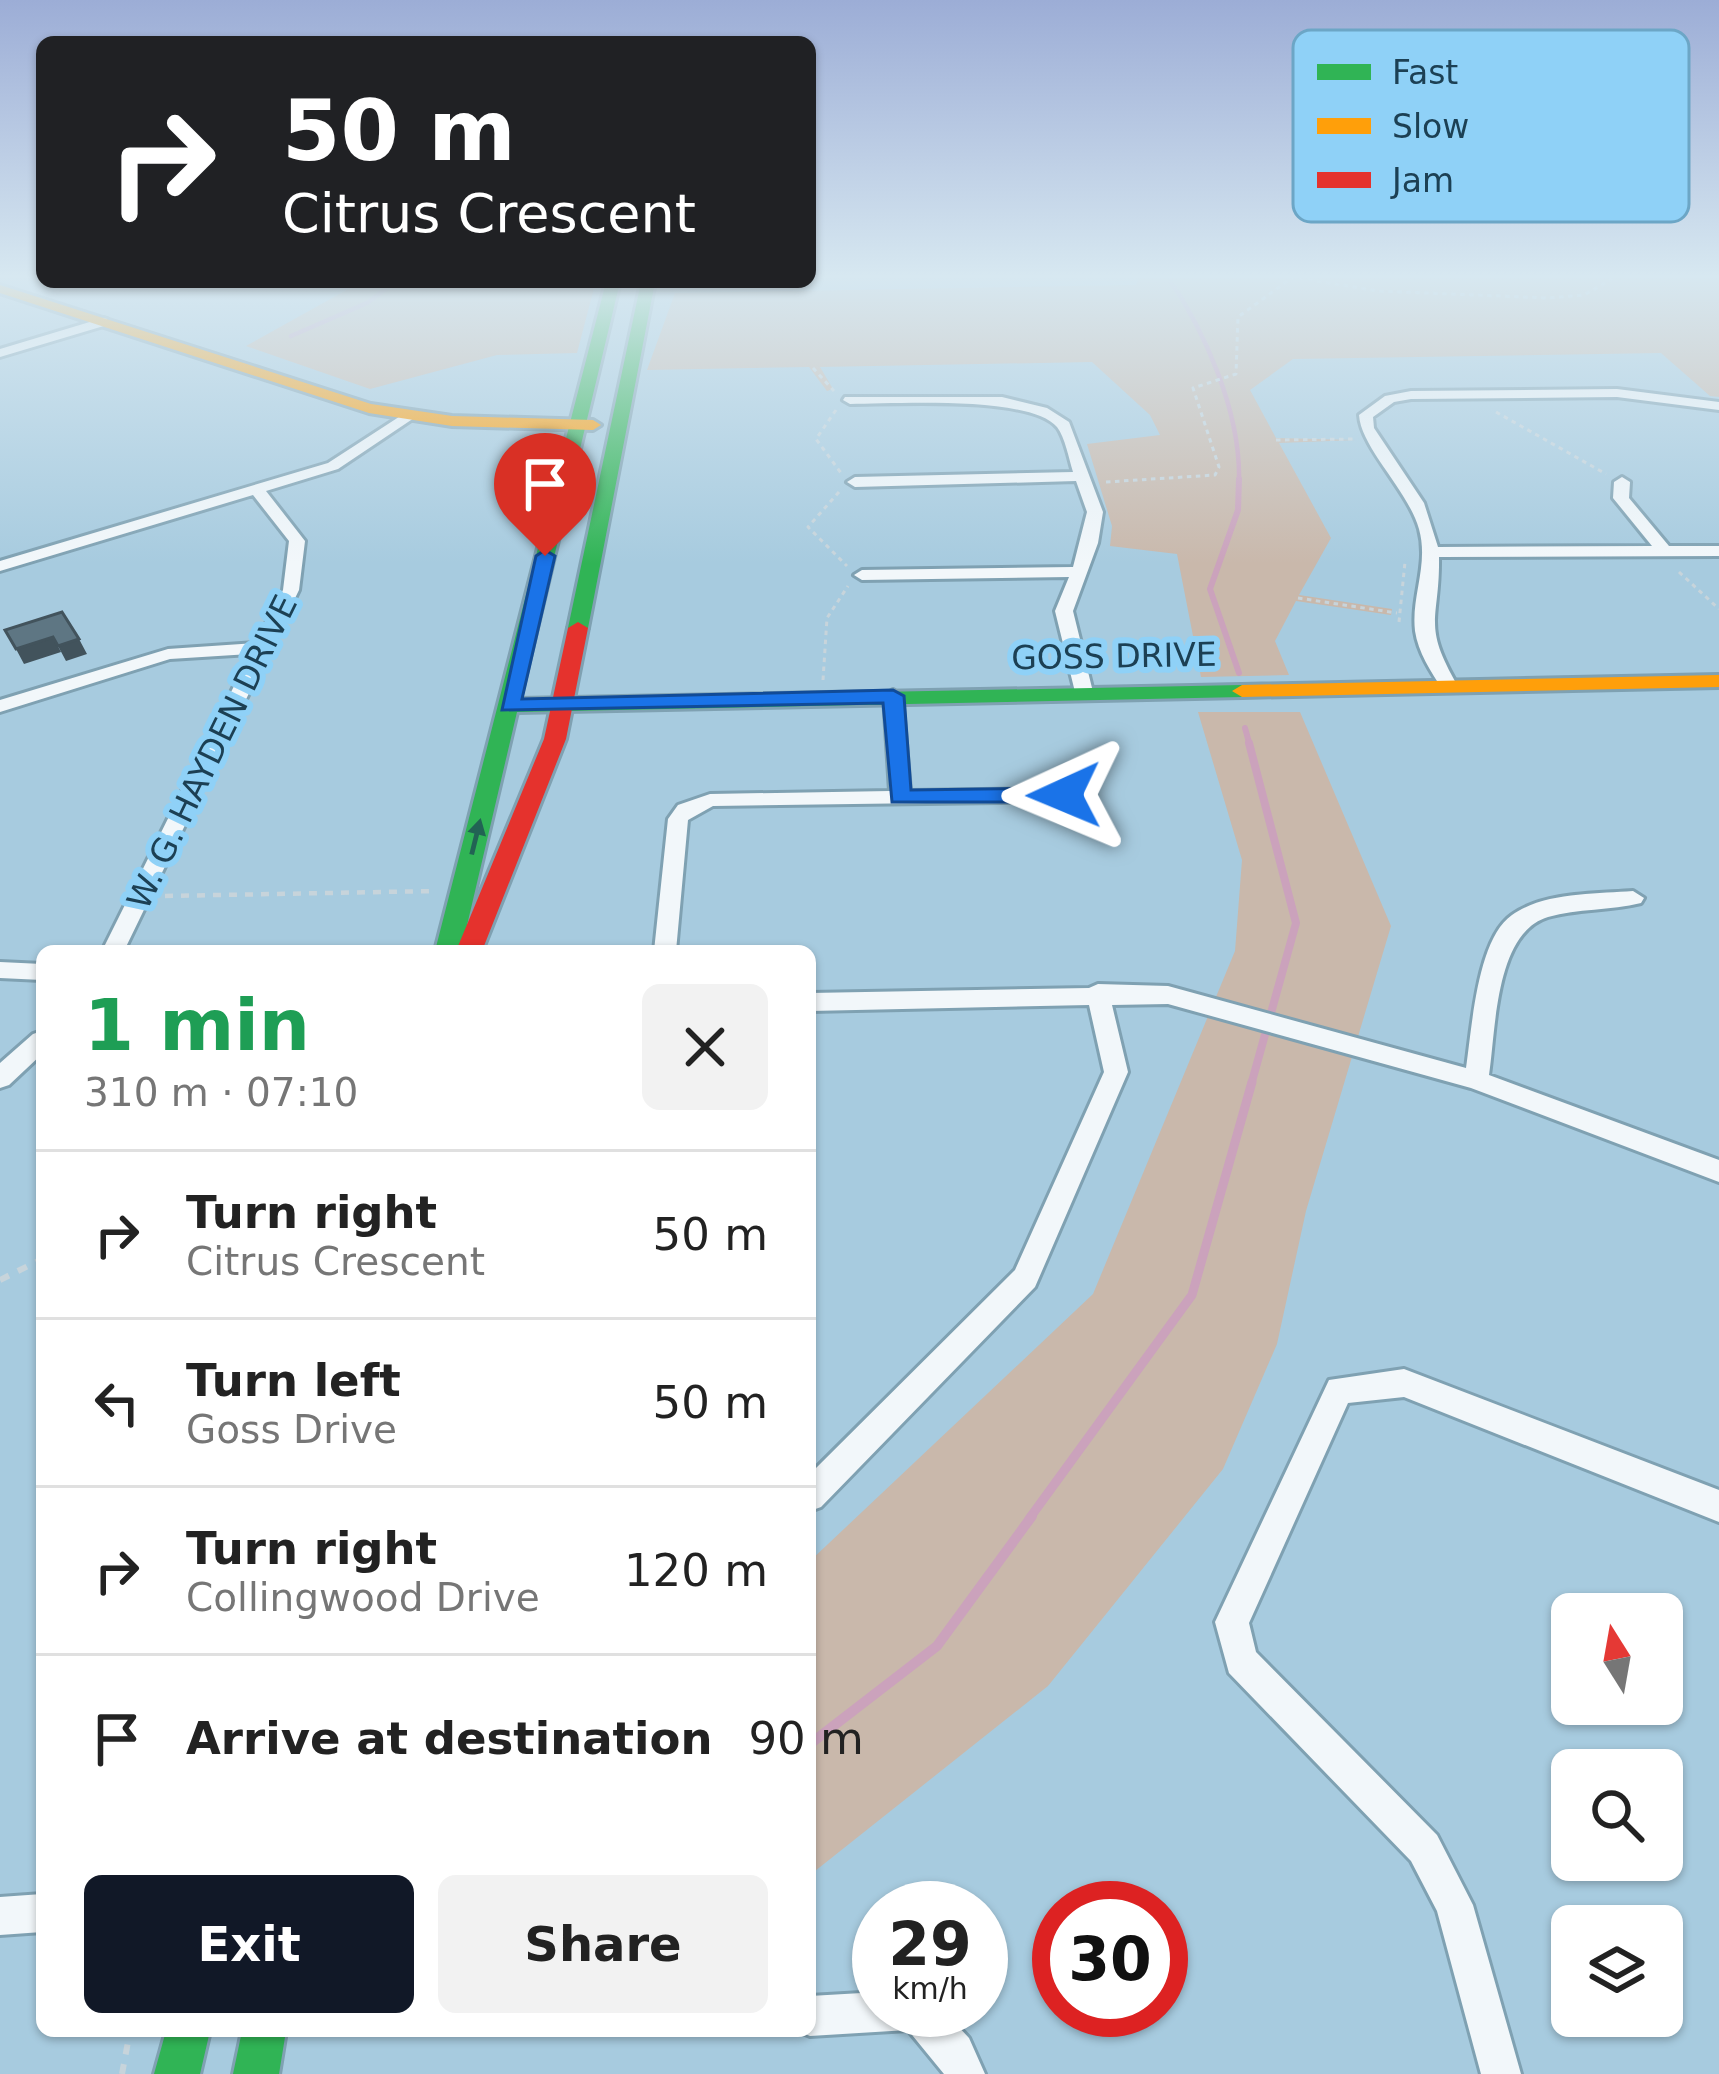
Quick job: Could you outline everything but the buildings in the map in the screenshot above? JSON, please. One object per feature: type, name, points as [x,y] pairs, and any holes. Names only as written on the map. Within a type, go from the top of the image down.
[{"type":"main road","points":[[254,371],[369,408],[410,416],[620,420]]},
{"type":"main road","points":[[450,945],[590,371]]},
{"type":"main road","points":[[472,945],[543,778],[563,704],[630,371]]},
{"type":"main road","name":"GOSS DRIVE","points":[[510,706],[1719,682]]},
{"type":"main road","points":[[177,2074],[186,2037]]},
{"type":"main road","points":[[256,2074],[263,2037]]},
{"type":"street","points":[[1449,686],[1422,636],[1431,551],[1420,511],[1366,428],[1366,416],[1390,399],[1465,394],[1617,393],[1719,406]]},
{"type":"street","points":[[850,400],[987,399],[1021,404],[1064,424],[1095,512],[1064,611],[1084,692]]},
{"type":"street","points":[[0,566],[333,466],[372,445],[410,416]]},
{"type":"street","points":[[855,482],[1082,479]]},
{"type":"street","points":[[1622,482],[1621,498],[1659,552]]},
{"type":"street","name":"W. G. HAYDEN DRIVE","points":[[116,945],[291,590],[298,555],[293,530],[258,491]]},
{"type":"street","points":[[1431,551],[1719,550]]},
{"type":"street","points":[[862,575],[1076,572]]},
{"type":"street","points":[[0,706],[168,654],[263,648]]},
{"type":"street","points":[[893,696],[900,797]]},
{"type":"street","points":[[666,945],[678,819],[686,810],[710,800],[1064,795]]},
{"type":"street","points":[[1477,1080],[1501,943],[1517,920],[1552,908],[1633,898]]},
{"type":"street","points":[[0,970],[36,972]]},
{"type":"street","points":[[816,1490],[1025,1278],[1116,1072],[1098,993]]},
{"type":"street","points":[[816,1002],[1168,995],[1477,1080],[1719,1171]]},
{"type":"street","points":[[0,1078],[36,1045]]},
{"type":"street","points":[[1501,2074],[1454,1905],[1424,1848],[1240,1660],[1232,1622],[1339,1390],[1404,1383],[1719,1506]]},
{"type":"street","points":[[0,1916],[36,1913]]},
{"type":"street","points":[[816,2016],[852,2014]]},
{"type":"street","points":[[941,2037],[956,2052],[965,2074]]},
{"type":"path","points":[[815,371],[831,390],[850,400],[832,413],[816,440],[833,469],[855,482],[834,496],[808,527],[835,560],[862,575],[838,595],[820,634],[824,698]]},
{"type":"path","points":[[1082,479],[1215,475],[1219,467],[1193,388],[1236,371]]},
{"type":"path","points":[[1465,394],[1622,482]]},
{"type":"path","points":[[1276,440],[1360,441],[1346,423]]},
{"type":"path","points":[[1659,552],[1719,609]]},
{"type":"path","points":[[1401,629],[1398,613],[1406,559]]},
{"type":"path","points":[[1298,598],[1421,617]]},
{"type":"path","points":[[142,898],[439,891]]},
{"type":"path","points":[[0,1280],[36,1262]]},
{"type":"path","points":[[122,2074],[129,2037]]},
{"type":"shaded area","points":[[317,371],[438,371],[370,389]]},
{"type":"shaded area","points":[[812,371],[822,371],[833,389],[827,391]]},
{"type":"shaded area","points":[[1102,371],[1277,371],[1250,390],[1276,438],[1356,440],[1279,443],[1331,538],[1299,595],[1392,609],[1391,615],[1296,601],[1275,641],[1289,675],[1201,677],[1177,554],[1110,546],[1112,526],[1087,444],[1160,435],[1150,415]]},
{"type":"shaded area","points":[[1681,371],[1719,371],[1719,397],[1710,396]]},
{"type":"shaded area","points":[[1198,712],[1300,712],[1391,926],[1306,1211],[1277,1344],[1223,1469],[1048,1686],[816,1870],[816,1555],[1093,1294],[1235,951],[1242,860]]},
{"type":"waterway","points":[[1217,371],[1234,428],[1239,481]]},
{"type":"waterway","points":[[1239,481],[1238,510],[1210,589],[1239,673]]},
{"type":"waterway","points":[[1245,728],[1250,746]]},
{"type":"waterway","points":[[1249,743],[1296,923],[1251,1085]]},
{"type":"waterway","points":[[1029,1519],[1192,1295],[1252,1082]]},
{"type":"waterway","points":[[816,1739],[937,1646],[1032,1516]]},
{"type":"traffic: fast","points":[[449,945],[591,371]]},
{"type":"traffic: fast","points":[[578,628],[630,371]]},
{"type":"traffic: fast","points":[[510,706],[1242,691]]},
{"type":"traffic: fast","points":[[177,2074],[186,2037]]},
{"type":"traffic: fast","points":[[256,2074],[263,2037]]},
{"type":"traffic: slow","points":[[254,371],[369,408],[452,421],[593,425]]},
{"type":"traffic: slow","points":[[1242,691],[1719,681]]},
{"type":"traffic: jam","points":[[471,945],[555,739],[578,628]]},
{"type":"route","points":[[545,556],[510,706],[893,696],[900,797],[1064,795]]}]
